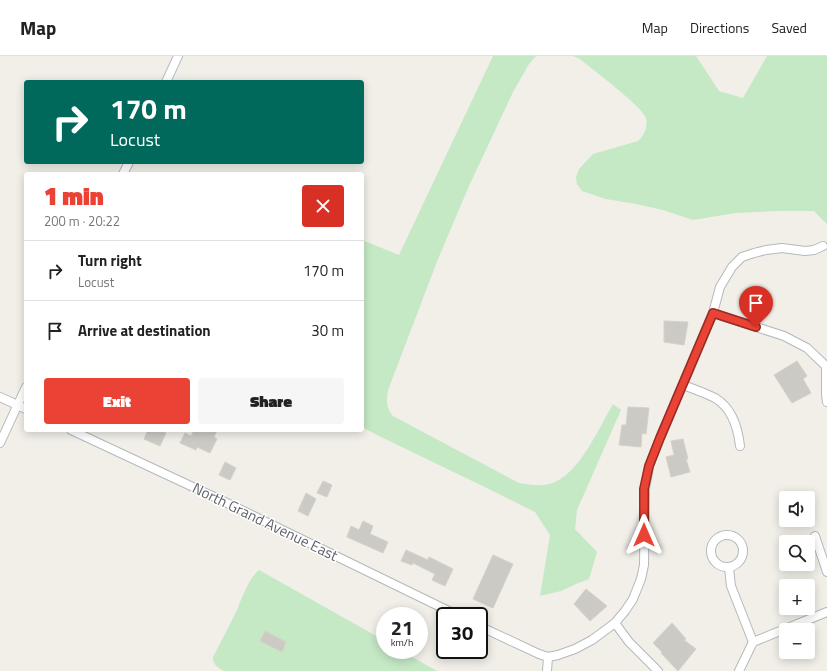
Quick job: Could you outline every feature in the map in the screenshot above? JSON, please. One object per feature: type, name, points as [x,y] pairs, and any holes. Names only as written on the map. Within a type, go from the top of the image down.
[{"type":"street","points":[[167,80],[178,56]]},
{"type":"street","points":[[488,630],[548,657],[575,649],[592,640],[615,623],[625,612],[633,599],[641,579],[644,565],[644,489],[649,466],[713,313],[720,287],[732,267],[742,257],[766,250],[782,248],[805,251],[814,250],[823,246]]},
{"type":"street","points":[[713,313],[784,336],[807,348],[827,367],[827,402]]},
{"type":"street","points":[[683,385],[716,399],[726,408],[733,418],[738,432],[740,446]]},
{"type":"street","points":[[0,443],[24,392]]},
{"type":"street","points":[[0,397],[24,408]]},
{"type":"street","name":"North Grand Avenue East","points":[[75,432],[225,502],[441,607]]},
{"type":"street","points":[[722,535],[734,536],[740,541],[743,548],[744,554],[740,562],[729,568],[721,567],[715,563],[711,555],[711,549],[714,541],[722,535]]},
{"type":"street","points":[[815,536],[827,572]]},
{"type":"street","points":[[729,568],[730,586],[753,642]]},
{"type":"street","points":[[739,671],[753,642],[827,612]]},
{"type":"street","points":[[615,623],[629,642],[658,671]]},
{"type":"street","points":[[547,671],[548,657]]},
{"type":"green space","points":[[493,56],[536,56],[529,64],[513,92],[469,186],[438,259],[388,390],[387,404],[393,416],[519,483],[537,485],[551,484],[573,468],[588,448],[613,404],[621,410],[577,510],[575,529],[597,552],[589,579],[561,591],[540,596],[550,535],[535,512],[364,428],[364,241],[399,255]]},
{"type":"green space","points":[[573,56],[696,56],[719,91],[743,98],[767,56],[827,56],[827,224],[814,211],[735,213],[693,220],[663,210],[606,199],[582,191],[577,184],[576,177],[579,169],[593,154],[638,141],[645,131],[646,118],[627,97],[580,59]]},
{"type":"green space","points":[[259,570],[376,636],[376,659],[416,659],[437,671],[222,670],[215,664],[213,657],[249,583]]},
{"type":"building","points":[[664,321],[688,322],[684,345],[664,342]]},
{"type":"building","points":[[797,361],[807,376],[803,379],[811,393],[792,403],[774,375]]},
{"type":"building","points":[[628,407],[649,408],[646,434],[642,433],[641,447],[619,445],[622,425],[626,425]]},
{"type":"building","points":[[147,432],[166,433],[160,446],[144,439]]},
{"type":"building","points":[[193,432],[216,432],[214,437],[217,439],[210,453],[197,447],[196,450],[180,443],[185,433],[191,436]]},
{"type":"building","points":[[683,439],[688,459],[686,459],[690,472],[671,477],[666,457],[674,455],[671,441]]},
{"type":"building","points":[[225,462],[236,468],[230,480],[219,475]]},
{"type":"building","points":[[323,481],[332,485],[327,497],[317,493]]},
{"type":"building","points":[[306,493],[316,499],[308,516],[298,511]]},
{"type":"building","points":[[363,521],[373,526],[370,534],[388,542],[383,553],[347,537],[351,526],[359,530]]},
{"type":"building","points":[[406,550],[428,560],[429,557],[453,569],[445,586],[432,580],[435,574],[413,563],[412,565],[401,561]]},
{"type":"building","points":[[493,555],[513,564],[493,608],[473,599]]},
{"type":"building","points":[[586,589],[607,606],[590,621],[574,604]]},
{"type":"building","points":[[672,623],[686,639],[684,640],[696,649],[678,671],[653,643]]},
{"type":"building","points":[[265,631],[286,642],[282,652],[260,641]]},
{"type":"route","points":[[644,535],[644,489],[649,466],[713,313],[756,327]]}]
